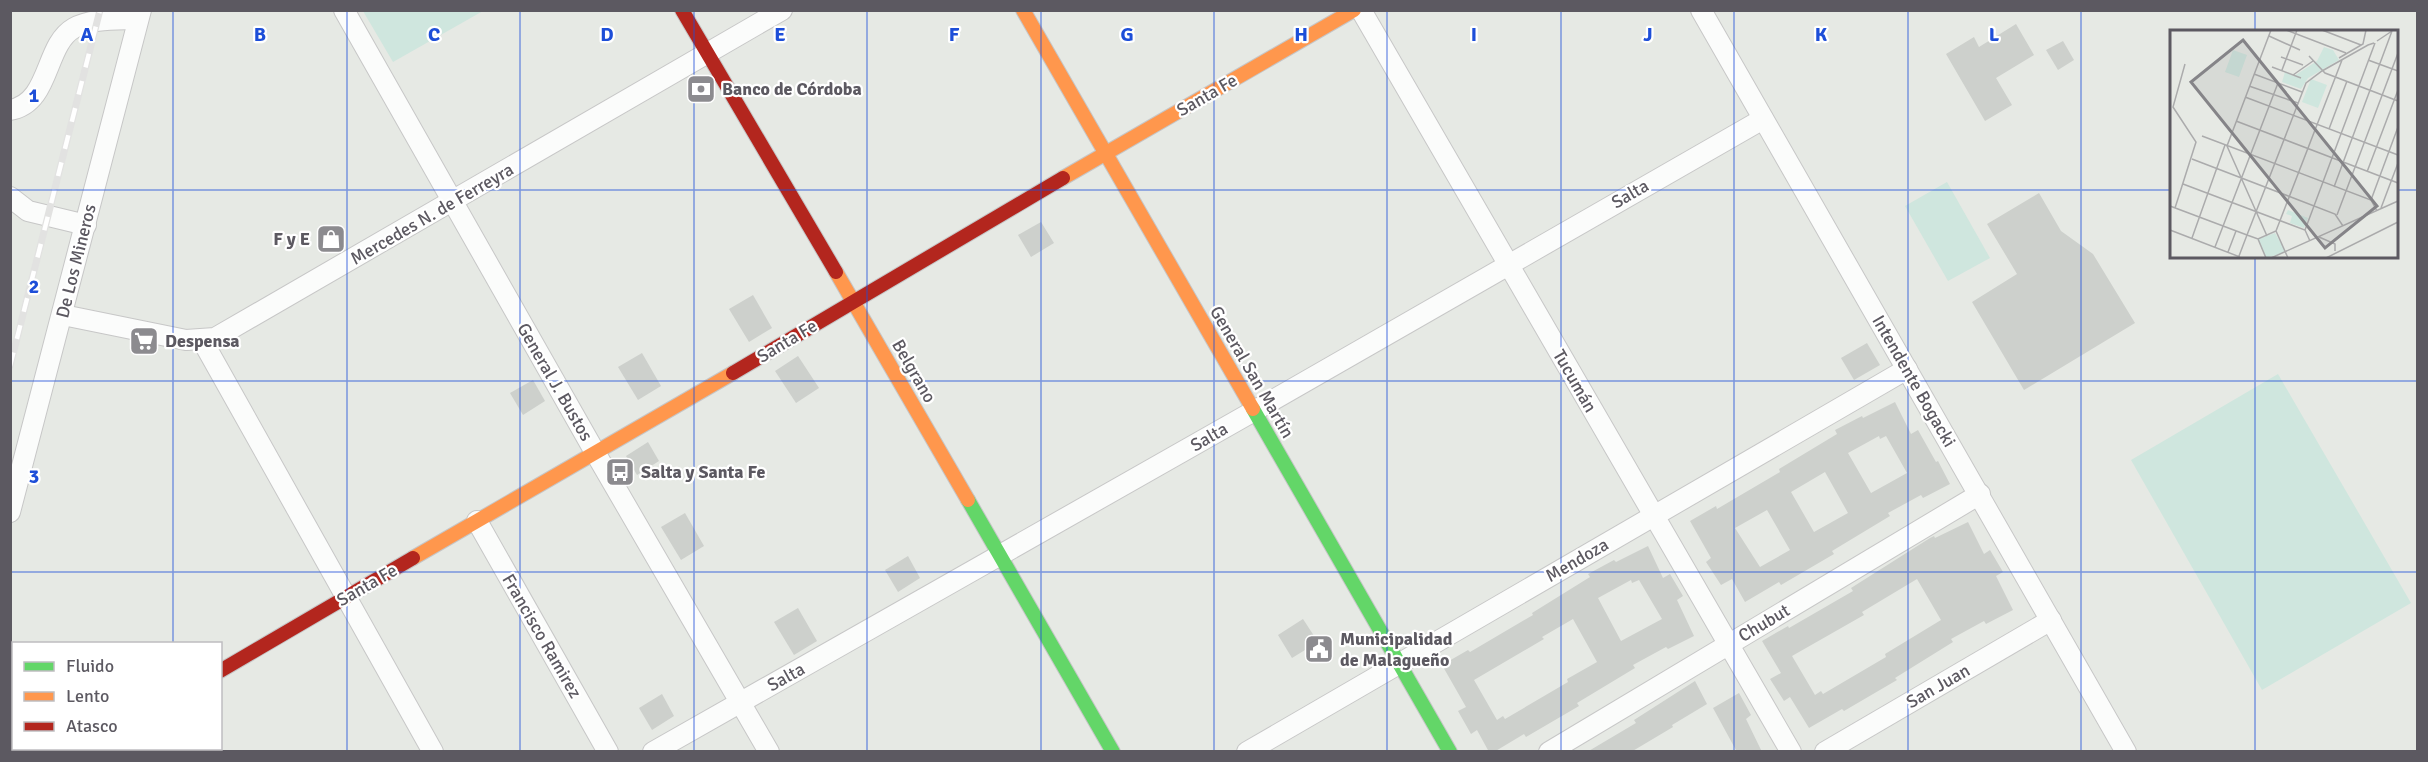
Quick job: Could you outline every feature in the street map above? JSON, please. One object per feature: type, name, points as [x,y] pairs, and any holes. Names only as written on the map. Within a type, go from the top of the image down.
[{"type":"main road","name":"Belgrano","points":[[682,10],[854,302],[1113,752]]},
{"type":"main road","name":"General San Martín","points":[[1023,10],[1450,752]]},
{"type":"main road","name":"Santa Fe","points":[[222,669],[477,520],[596,454],[1106,153],[1354,10]]},
{"type":"street","name":"General J. Bustos","points":[[344,10],[596,454],[769,752]]},
{"type":"street","name":"Mercedes N. de Ferreyra","points":[[63,315],[186,340],[215,338],[782,10]]},
{"type":"street","name":"Tucumán","points":[[1360,10],[1791,752]]},
{"type":"street","name":"Intendente Bogacki","points":[[1701,10],[2126,752]]},
{"type":"street","points":[[10,110],[18,109],[28,102],[40,87],[62,38],[71,30],[80,25],[140,15]]},
{"type":"street","name":"De Los Mineros","points":[[10,512],[140,15]]},
{"type":"street","name":"Salta","points":[[653,752],[1763,119]]},
{"type":"street","points":[[10,197],[28,212],[86,225]]},
{"type":"street","points":[[202,340],[433,752]]},
{"type":"street","name":"Mendoza","points":[[1247,752],[1907,369]]},
{"type":"street","name":"Chubut","points":[[1548,752],[1980,494]]},
{"type":"street","name":"Francisco Ramirez","points":[[477,520],[608,752]]},
{"type":"street","name":"San Juan","points":[[1825,752],[2051,620]]},
{"type":"shaded area","points":[[363,11],[483,11],[393,62]]},
{"type":"shaded area","points":[[1947,182],[1990,258],[1948,281],[1905,206]]},
{"type":"shaded area","points":[[2278,374],[2411,603],[2262,690],[2131,460]]},
{"type":"building","points":[[2016,24],[2034,55],[1996,78],[2012,105],[1985,121],[1946,54],[1974,37],[1979,47]]},
{"type":"building","points":[[2063,41],[2074,60],[2058,70],[2046,50]]},
{"type":"building","points":[[2039,193],[2061,231],[2093,254],[2135,323],[2024,390],[1972,302],[2017,274],[1987,224]]},
{"type":"building","points":[[1041,222],[1054,243],[1031,257],[1018,235]]},
{"type":"building","points":[[753,295],[772,328],[749,342],[729,309]]},
{"type":"building","points":[[1867,343],[1880,365],[1854,380],[1841,358]]},
{"type":"building","points":[[642,353],[661,386],[638,400],[618,367]]},
{"type":"building","points":[[798,356],[819,388],[796,403],[775,371]]},
{"type":"building","points":[[533,380],[545,401],[523,415],[510,393]]},
{"type":"building","points":[[1895,402],[1911,434],[1918,430],[1950,484],[1923,498],[1921,495],[1888,513],[1890,516],[1832,551],[1834,554],[1781,585],[1779,582],[1745,602],[1732,579],[1721,585],[1706,562],[1711,558],[1690,521],[1716,506],[1717,509],[1780,472],[1779,469],[1837,434],[1835,430],[1862,416],[1863,418]],"holes":[[[1879,436],[1880,439],[1886,436],[1907,473],[1871,493],[1848,453]],[[1825,472],[1848,513],[1814,532],[1791,492]],[[1767,510],[1790,550],[1760,567],[1735,528]]]},
{"type":"building","points":[[648,442],[659,461],[637,475],[626,456]]},
{"type":"building","points":[[685,513],[704,546],[681,560],[661,527]]},
{"type":"building","points":[[1968,522],[1984,554],[1990,550],[2003,572],[1996,576],[2013,610],[1986,624],[1984,621],[1951,639],[1953,642],[1895,678],[1897,680],[1844,711],[1842,709],[1809,728],[1790,697],[1784,701],[1770,679],[1781,673],[1762,641],[1853,591],[1851,588],[1930,538],[1934,536],[1935,538]],"holes":[[[1917,579],[1941,620],[1885,654],[1886,657],[1823,694],[1821,691],[1815,695],[1792,656],[1864,615],[1862,612]]]},
{"type":"building","points":[[1648,546],[1663,578],[1670,574],[1683,596],[1677,600],[1694,636],[1668,649],[1666,647],[1633,665],[1635,668],[1577,703],[1579,706],[1526,737],[1524,734],[1494,752],[1489,752],[1477,730],[1471,734],[1458,711],[1466,707],[1442,665],[1468,650],[1470,652],[1533,615],[1532,613],[1590,577],[1588,574],[1614,560],[1616,562]],"holes":[[[1631,580],[1632,583],[1639,580],[1662,619],[1621,641],[1598,598]],[[1573,619],[1597,662],[1505,719],[1503,716],[1497,720],[1474,680],[1544,639],[1542,637]]]},
{"type":"building","points":[[908,556],[920,578],[898,592],[885,570]]},
{"type":"building","points":[[798,608],[817,641],[794,655],[774,622]]},
{"type":"building","points":[[1303,619],[1318,642],[1292,658],[1278,635]]},
{"type":"building","points":[[1695,681],[1707,704],[1672,725],[1673,727],[1631,752],[1587,752],[1636,723],[1634,720]]},
{"type":"building","points":[[1739,693],[1751,715],[1746,719],[1762,752],[1737,752],[1713,708]]},
{"type":"building","points":[[662,694],[674,716],[652,730],[639,708]]},
{"type":"railway","points":[[10,366],[100,10]]},
{"type":"traffic: fast","points":[[1253,409],[1450,752]]},
{"type":"traffic: fast","points":[[968,500],[1113,752]]},
{"type":"traffic: slow","points":[[1023,10],[1253,409]]},
{"type":"traffic: slow","points":[[1063,178],[1354,10]]},
{"type":"traffic: slow","points":[[836,272],[968,500]]},
{"type":"traffic: slow","points":[[413,558],[733,373]]},
{"type":"traffic: jam","points":[[682,10],[836,272]]},
{"type":"traffic: jam","points":[[733,373],[1063,178]]},
{"type":"traffic: jam","points":[[222,670],[413,558]]},
{"type":"place","name":"Banco de Córdoba","points":[[701,89]]},
{"type":"place","name":"F y E","points":[[331,239]]},
{"type":"place","name":"Despensa","points":[[144,341]]},
{"type":"place","name":"Salta y Santa Fe","points":[[620,472]]},
{"type":"place","name":"Municipalidad de Malagueño","points":[[1319,649]]}]
